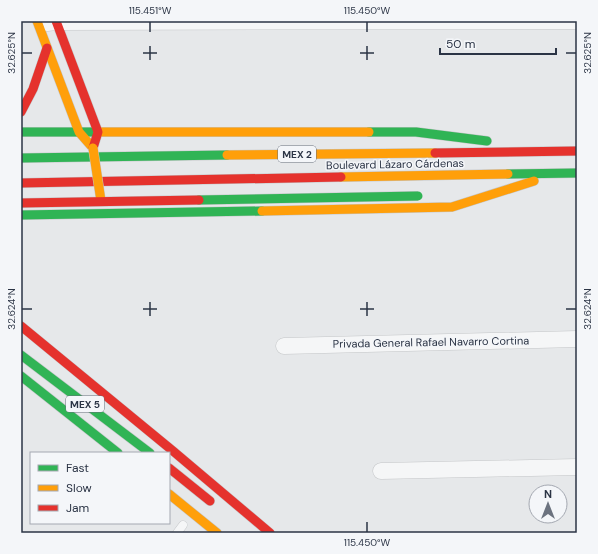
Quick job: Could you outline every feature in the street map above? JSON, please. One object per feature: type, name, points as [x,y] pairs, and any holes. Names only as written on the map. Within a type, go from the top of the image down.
[{"type":"main road","points":[[56,21],[98,132],[93,148],[103,214]]},
{"type":"main road","points":[[37,22],[79,132],[93,148]]},
{"type":"main road","points":[[21,112],[29,100],[34,88],[47,48]]},
{"type":"main road","points":[[21,132],[416,132],[575,151]]},
{"type":"main road","name":"Boulevard Lázaro Cárdenas","points":[[21,158],[575,151]]},
{"type":"main road","points":[[21,215],[452,207],[560,173]]},
{"type":"main road","name":"Boulevard Lázaro Cárdenas","points":[[21,183],[577,173]]},
{"type":"main road","points":[[458,195],[489,195]]},
{"type":"main road","points":[[21,203],[422,196]]},
{"type":"main road","points":[[21,326],[174,451],[270,533]]},
{"type":"main road","name":"MEX 5","points":[[21,355],[149,452]]},
{"type":"main road","name":"MEX 5","points":[[21,376],[117,452]]},
{"type":"main road","points":[[170,469],[220,509]]},
{"type":"main road","points":[[170,495],[217,533]]},
{"type":"street","points":[[37,22],[577,21]]},
{"type":"street","name":"Privada General Rafael Navarro Cortina","points":[[284,346],[577,339]]},
{"type":"street","points":[[381,471],[577,467]]},
{"type":"lane","points":[[177,533],[184,525]]},
{"type":"traffic: fast","points":[[21,132],[93,132]]},
{"type":"traffic: fast","points":[[369,132],[416,132],[487,141]]},
{"type":"traffic: fast","points":[[21,158],[227,155]]},
{"type":"traffic: fast","points":[[508,174],[577,173]]},
{"type":"traffic: fast","points":[[199,200],[418,196]]},
{"type":"traffic: fast","points":[[21,215],[262,211]]},
{"type":"traffic: fast","points":[[21,355],[149,452]]},
{"type":"traffic: fast","points":[[21,376],[117,452]]},
{"type":"traffic: slow","points":[[37,21],[79,132],[93,148]]},
{"type":"traffic: slow","points":[[98,132],[369,132]]},
{"type":"traffic: slow","points":[[93,148],[101,201]]},
{"type":"traffic: slow","points":[[227,155],[435,153]]},
{"type":"traffic: slow","points":[[341,177],[508,174]]},
{"type":"traffic: slow","points":[[262,211],[452,207],[534,181]]},
{"type":"traffic: slow","points":[[170,495],[217,533]]},
{"type":"traffic: jam","points":[[56,21],[98,132],[93,148]]},
{"type":"traffic: jam","points":[[21,112],[33,89],[47,48]]},
{"type":"traffic: jam","points":[[435,153],[577,151]]},
{"type":"traffic: jam","points":[[21,183],[341,177]]},
{"type":"traffic: jam","points":[[21,203],[199,200]]},
{"type":"traffic: jam","points":[[21,326],[270,533]]},
{"type":"traffic: jam","points":[[170,469],[210,501]]}]
